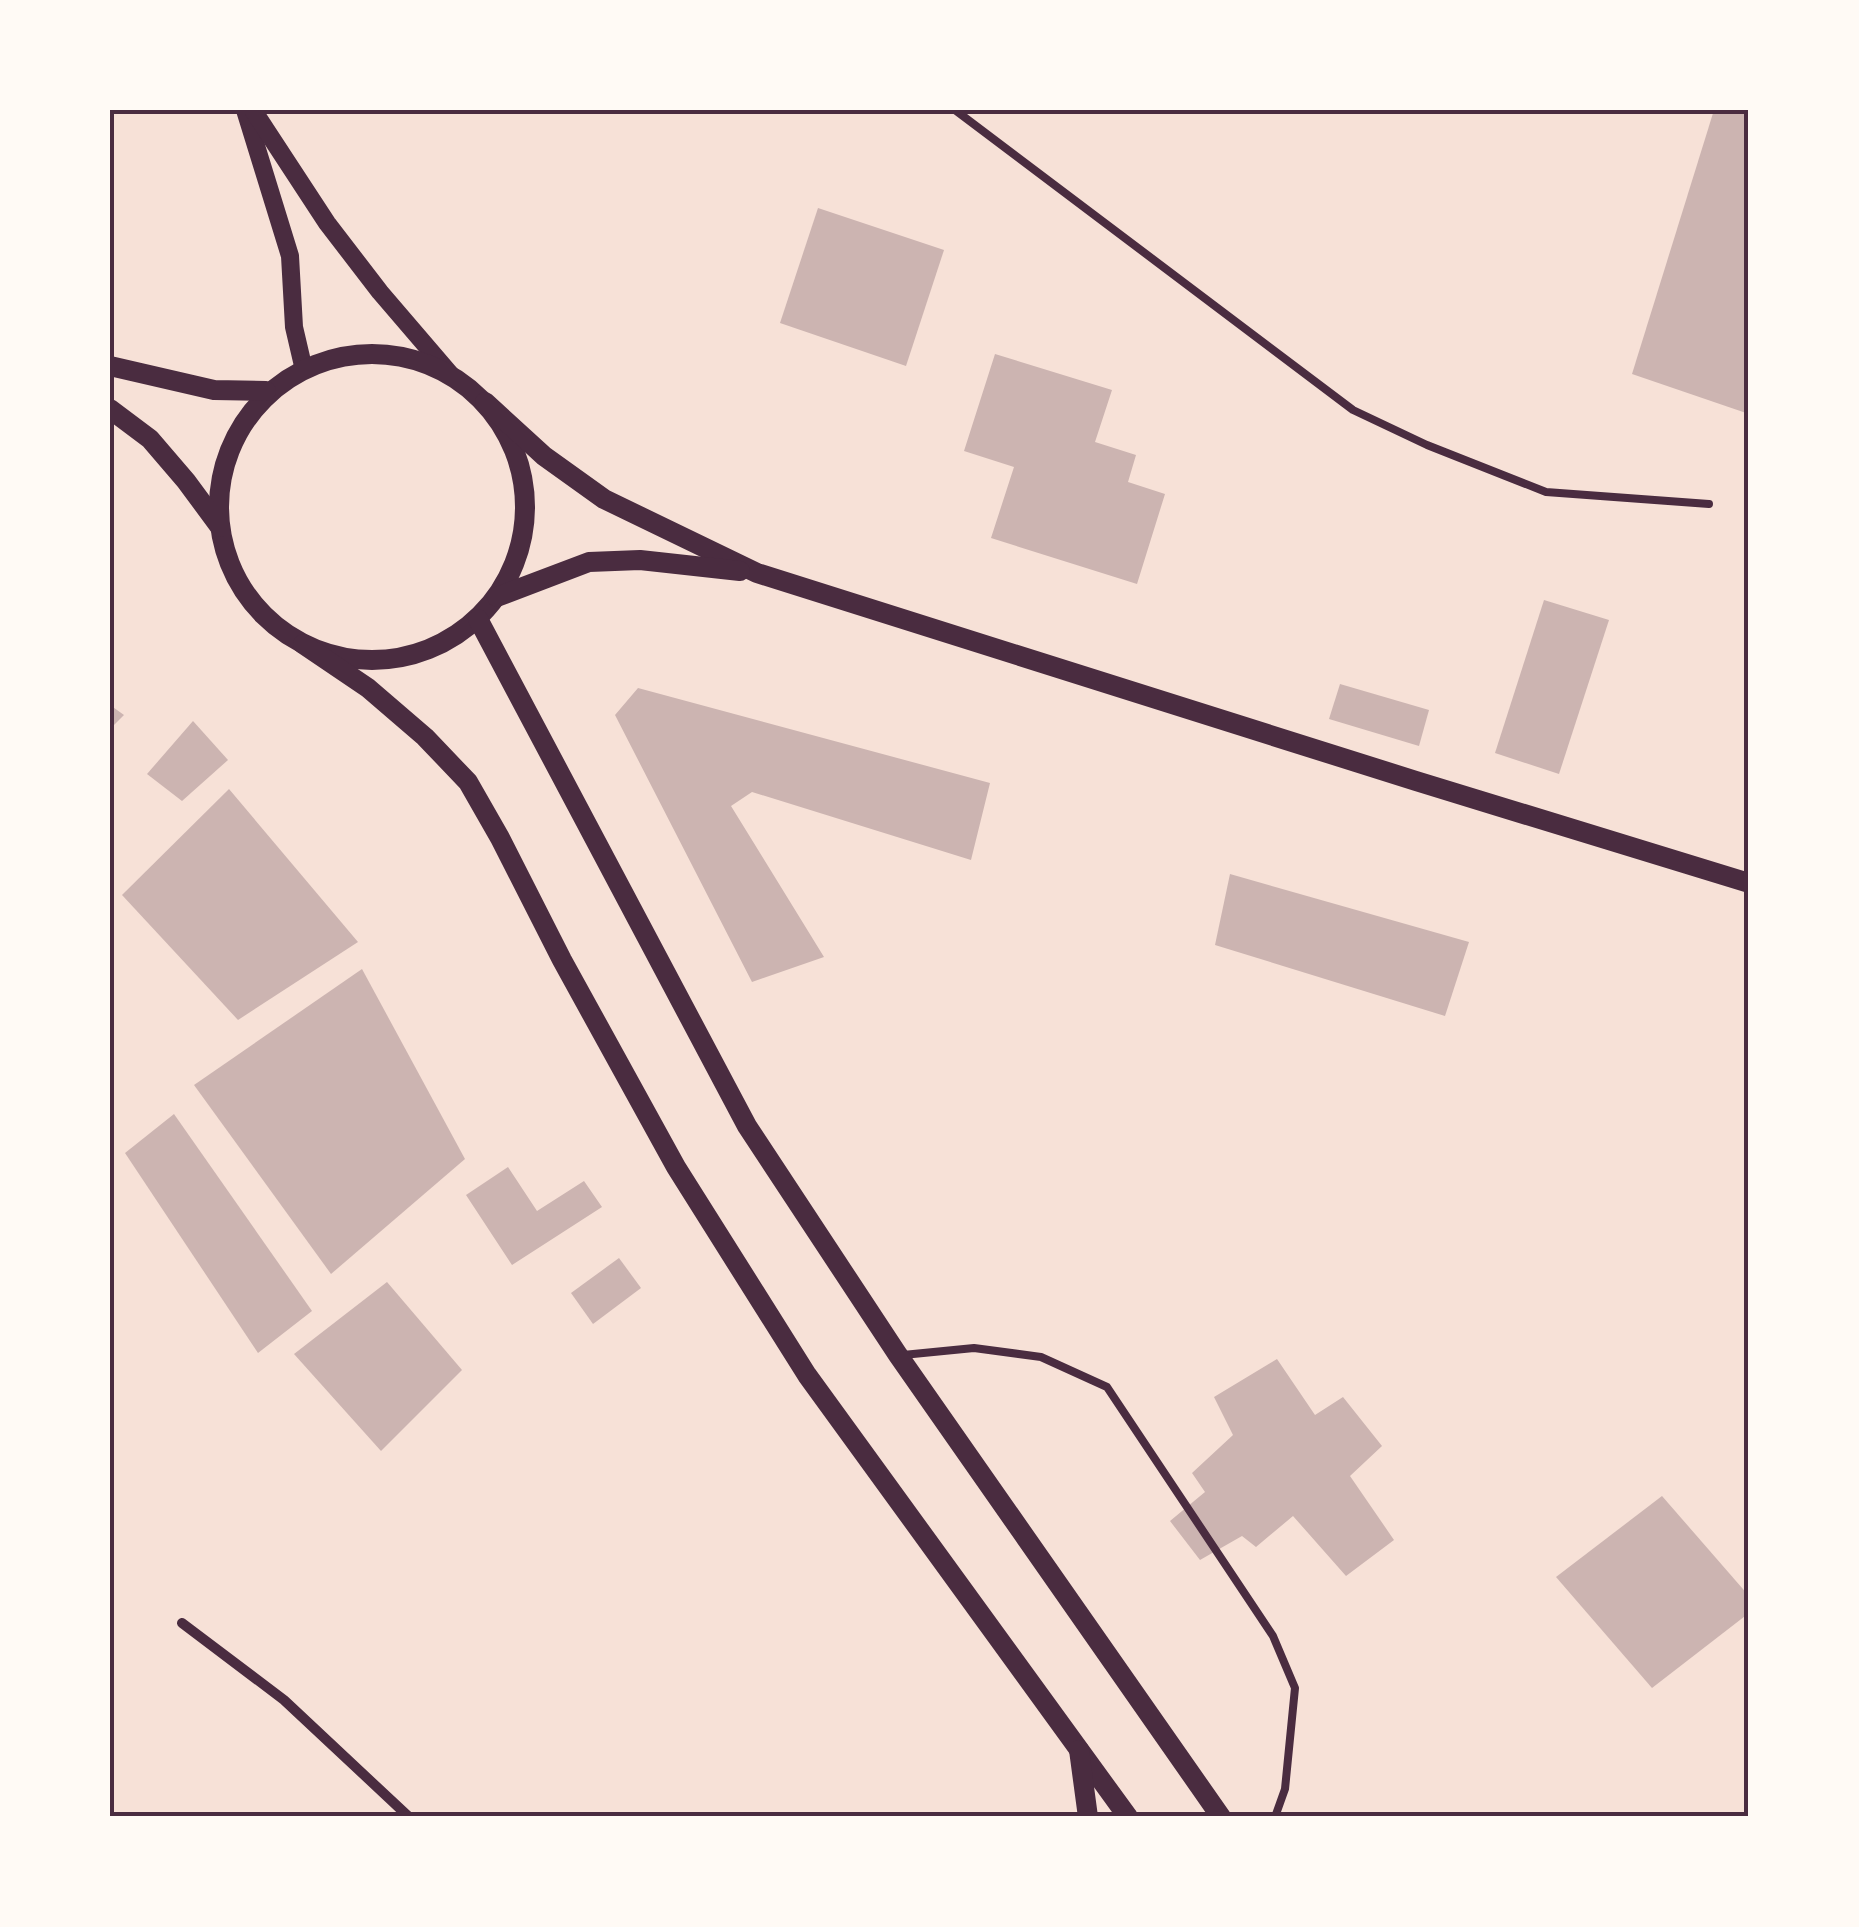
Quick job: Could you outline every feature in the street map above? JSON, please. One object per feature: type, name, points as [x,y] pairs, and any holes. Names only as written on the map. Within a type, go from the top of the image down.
[{"type":"main road","points":[[110,366],[214,390],[266,390],[332,359],[363,354],[424,362],[452,376],[544,456],[604,499],[757,573],[1749,883]]},
{"type":"main road","points":[[266,390],[236,434],[224,464],[219,496],[220,527],[229,563],[247,596],[272,623],[368,688],[425,737],[468,782],[676,1167],[808,1375],[1128,1817]]},
{"type":"main road","points":[[303,644],[348,659],[394,659],[440,646],[478,619],[497,597],[517,560],[526,519],[524,476],[509,437],[484,402]]},
{"type":"main road","points":[[110,408],[150,439],[220,527]]},
{"type":"main road","points":[[497,597],[588,562],[640,560],[757,573]]},
{"type":"main road","points":[[478,619],[747,1126],[898,1356],[1221,1817]]},
{"type":"main road","points":[[1079,1748],[1088,1817]]},
{"type":"street","points":[[245,110],[290,256],[294,327],[304,370]]},
{"type":"street","points":[[253,110],[327,223],[452,376]]},
{"type":"street","points":[[182,1622],[284,1700],[408,1817]]},
{"type":"lane","points":[[955,110],[1352,410],[1546,492],[1709,504]]},
{"type":"lane","points":[[898,1356],[974,1348],[1041,1357],[1108,1388],[1273,1636],[1295,1688],[1285,1790],[1274,1817]]},
{"type":"building","points":[[1714,110],[1749,110],[1749,414],[1632,374]]},
{"type":"building","points":[[818,208],[944,250],[906,366],[780,323]]},
{"type":"building","points":[[995,354],[1112,390],[1095,442],[1136,455],[1128,482],[1165,494],[1137,584],[991,538],[1014,467],[964,451]]},
{"type":"building","points":[[1544,600],[1609,620],[1559,774],[1495,753]]},
{"type":"building","points":[[1340,684],[1429,710],[1419,746],[1329,719]]},
{"type":"building","points":[[638,688],[990,783],[971,860],[752,792],[731,806],[824,957],[752,982],[615,715]]},
{"type":"building","points":[[110,705],[124,715],[110,729]]},
{"type":"building","points":[[193,721],[228,760],[182,801],[147,774]]},
{"type":"building","points":[[229,789],[358,942],[238,1020],[122,895]]},
{"type":"building","points":[[1230,874],[1469,942],[1445,1016],[1215,945]]},
{"type":"building","points":[[362,969],[465,1159],[331,1274],[194,1085]]},
{"type":"building","points":[[174,1114],[312,1311],[258,1353],[125,1153]]},
{"type":"building","points":[[508,1167],[537,1211],[584,1181],[602,1207],[512,1265],[466,1195]]},
{"type":"building","points":[[619,1258],[641,1288],[593,1324],[571,1293]]},
{"type":"building","points":[[387,1282],[462,1370],[381,1451],[294,1354]]},
{"type":"building","points":[[1277,1359],[1315,1415],[1343,1397],[1382,1446],[1350,1476],[1394,1540],[1346,1576],[1293,1516],[1256,1547],[1242,1536],[1200,1560],[1170,1521],[1205,1492],[1192,1473],[1233,1435],[1214,1397]]},
{"type":"building","points":[[1662,1496],[1749,1596],[1749,1613],[1652,1688],[1556,1577]]}]
